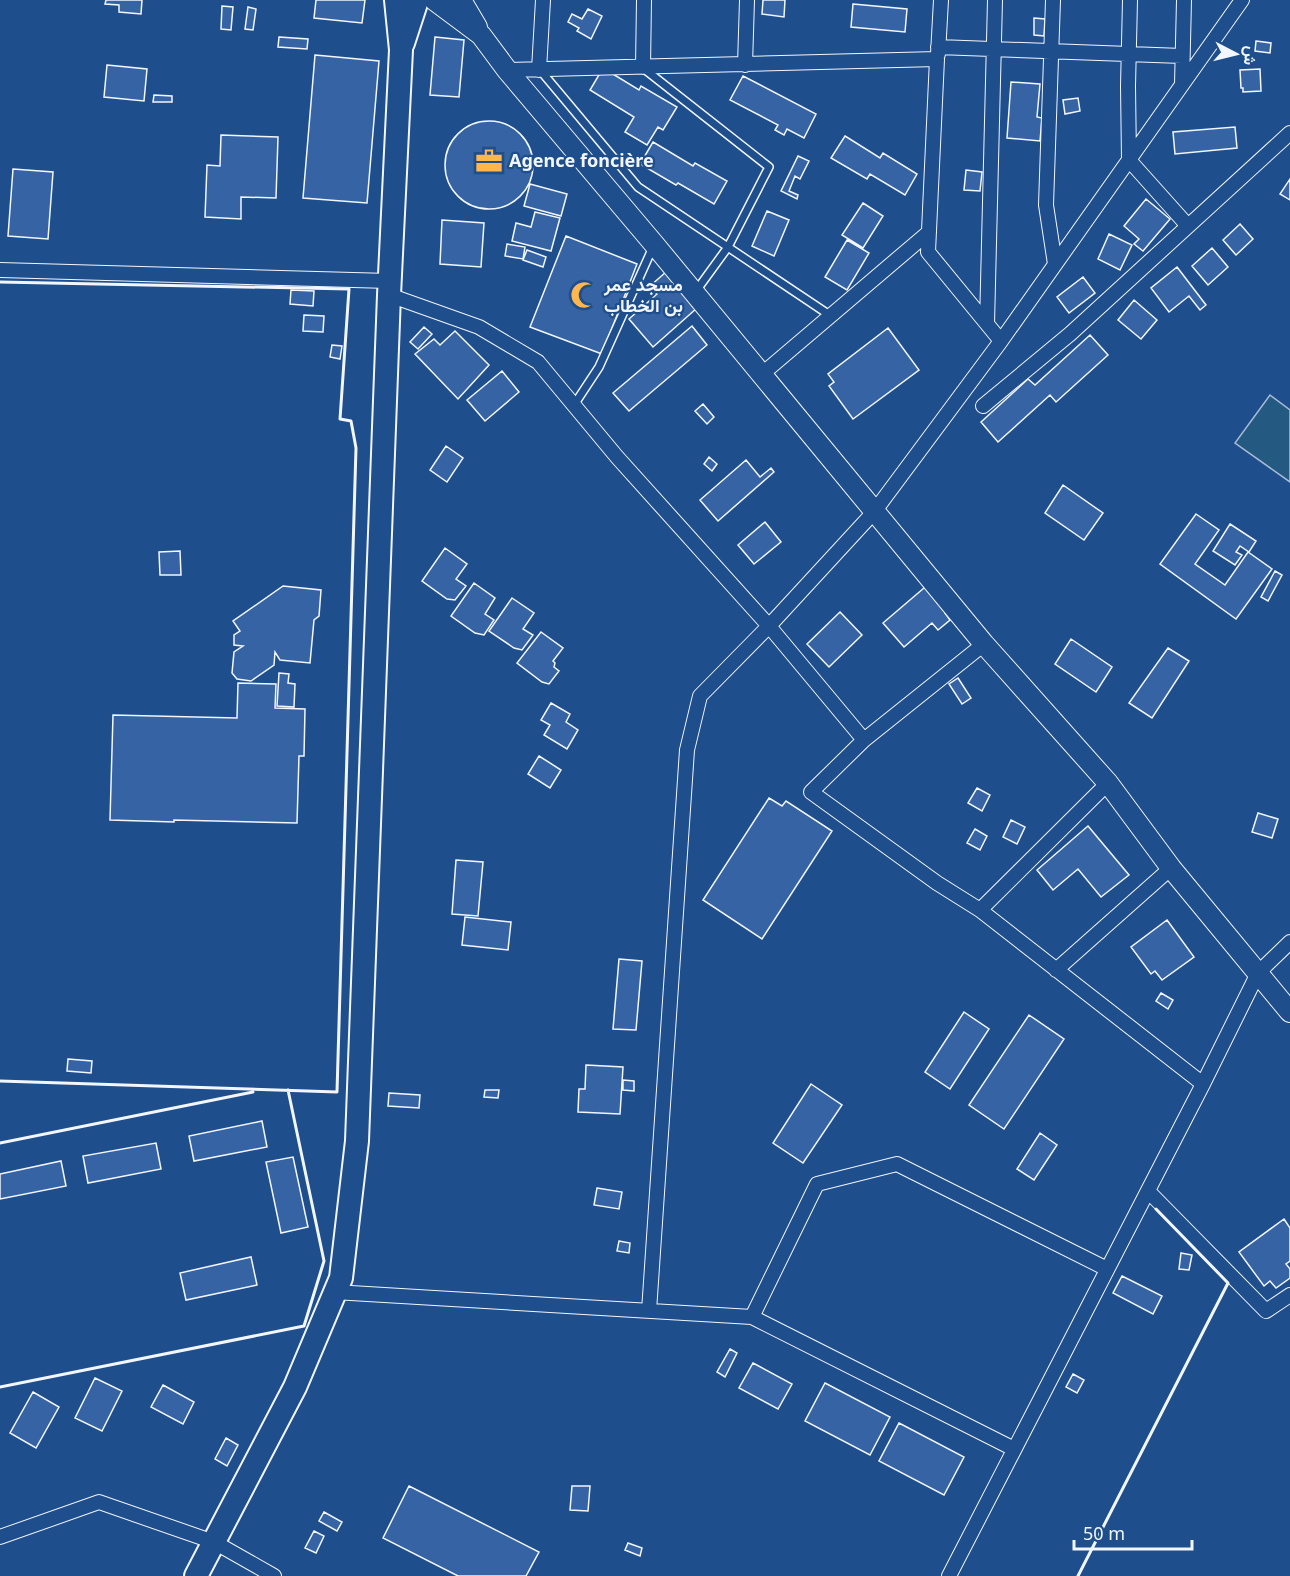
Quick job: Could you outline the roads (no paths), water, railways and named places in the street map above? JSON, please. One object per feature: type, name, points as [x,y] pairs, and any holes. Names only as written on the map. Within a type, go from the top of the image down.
[{"type":"main road","points":[[196,1576],[295,1387],[340,1278],[357,1141],[389,288],[401,50],[396,0]]},
{"type":"main road","points":[[401,50],[417,0]]},
{"type":"main road","points":[[434,0],[481,35]]},
{"type":"main road","points":[[461,0],[481,35],[507,70],[694,292],[984,644],[1108,783],[1172,868],[1290,1012]]},
{"type":"street","points":[[539,69],[543,0]]},
{"type":"street","points":[[642,67],[644,0]]},
{"type":"street","points":[[745,65],[747,0]]},
{"type":"street","points":[[942,0],[928,252],[1001,341]]},
{"type":"street","points":[[987,324],[995,0]]},
{"type":"street","points":[[1053,0],[1046,205],[1055,264]]},
{"type":"street","points":[[1130,0],[1129,160],[1188,226]]},
{"type":"street","points":[[1182,86],[1184,0]]},
{"type":"street","points":[[649,1311],[687,750],[700,696],[769,626],[874,512],[1001,341],[1242,0]]},
{"type":"street","points":[[507,70],[745,65],[994,50],[1182,56]]},
{"type":"street","points":[[983,406],[1070,334],[1290,133]]},
{"type":"street","points":[[761,375],[929,232]]},
{"type":"street","points":[[0,270],[389,288],[479,327],[538,362],[617,457],[769,626],[864,741]]},
{"type":"street","points":[[984,644],[864,741],[811,792],[937,883],[980,910],[1203,1084]]},
{"type":"street","points":[[980,910],[1108,783]]},
{"type":"street","points":[[1056,970],[1172,868]]},
{"type":"street","points":[[949,1576],[1258,973],[1290,942]]},
{"type":"street","points":[[752,1317],[817,1184],[897,1164],[1107,1269]]},
{"type":"street","points":[[1148,1191],[1266,1311],[1290,1295]]},
{"type":"street","points":[[334,1292],[752,1317],[1014,1449]]},
{"type":"street","points":[[0,1537],[99,1502],[214,1542],[274,1576]]},
{"type":"lane","points":[[642,67],[769,167],[728,247],[694,292]]},
{"type":"lane","points":[[539,69],[638,187],[831,316]]},
{"type":"lane","points":[[574,405],[599,367],[654,244]]},
{"type":"place","name":"Agence foncière","points":[[489,161]]},
{"type":"place","name":"مسجد عمر بن الخطاب","points":[[584,295]]}]
